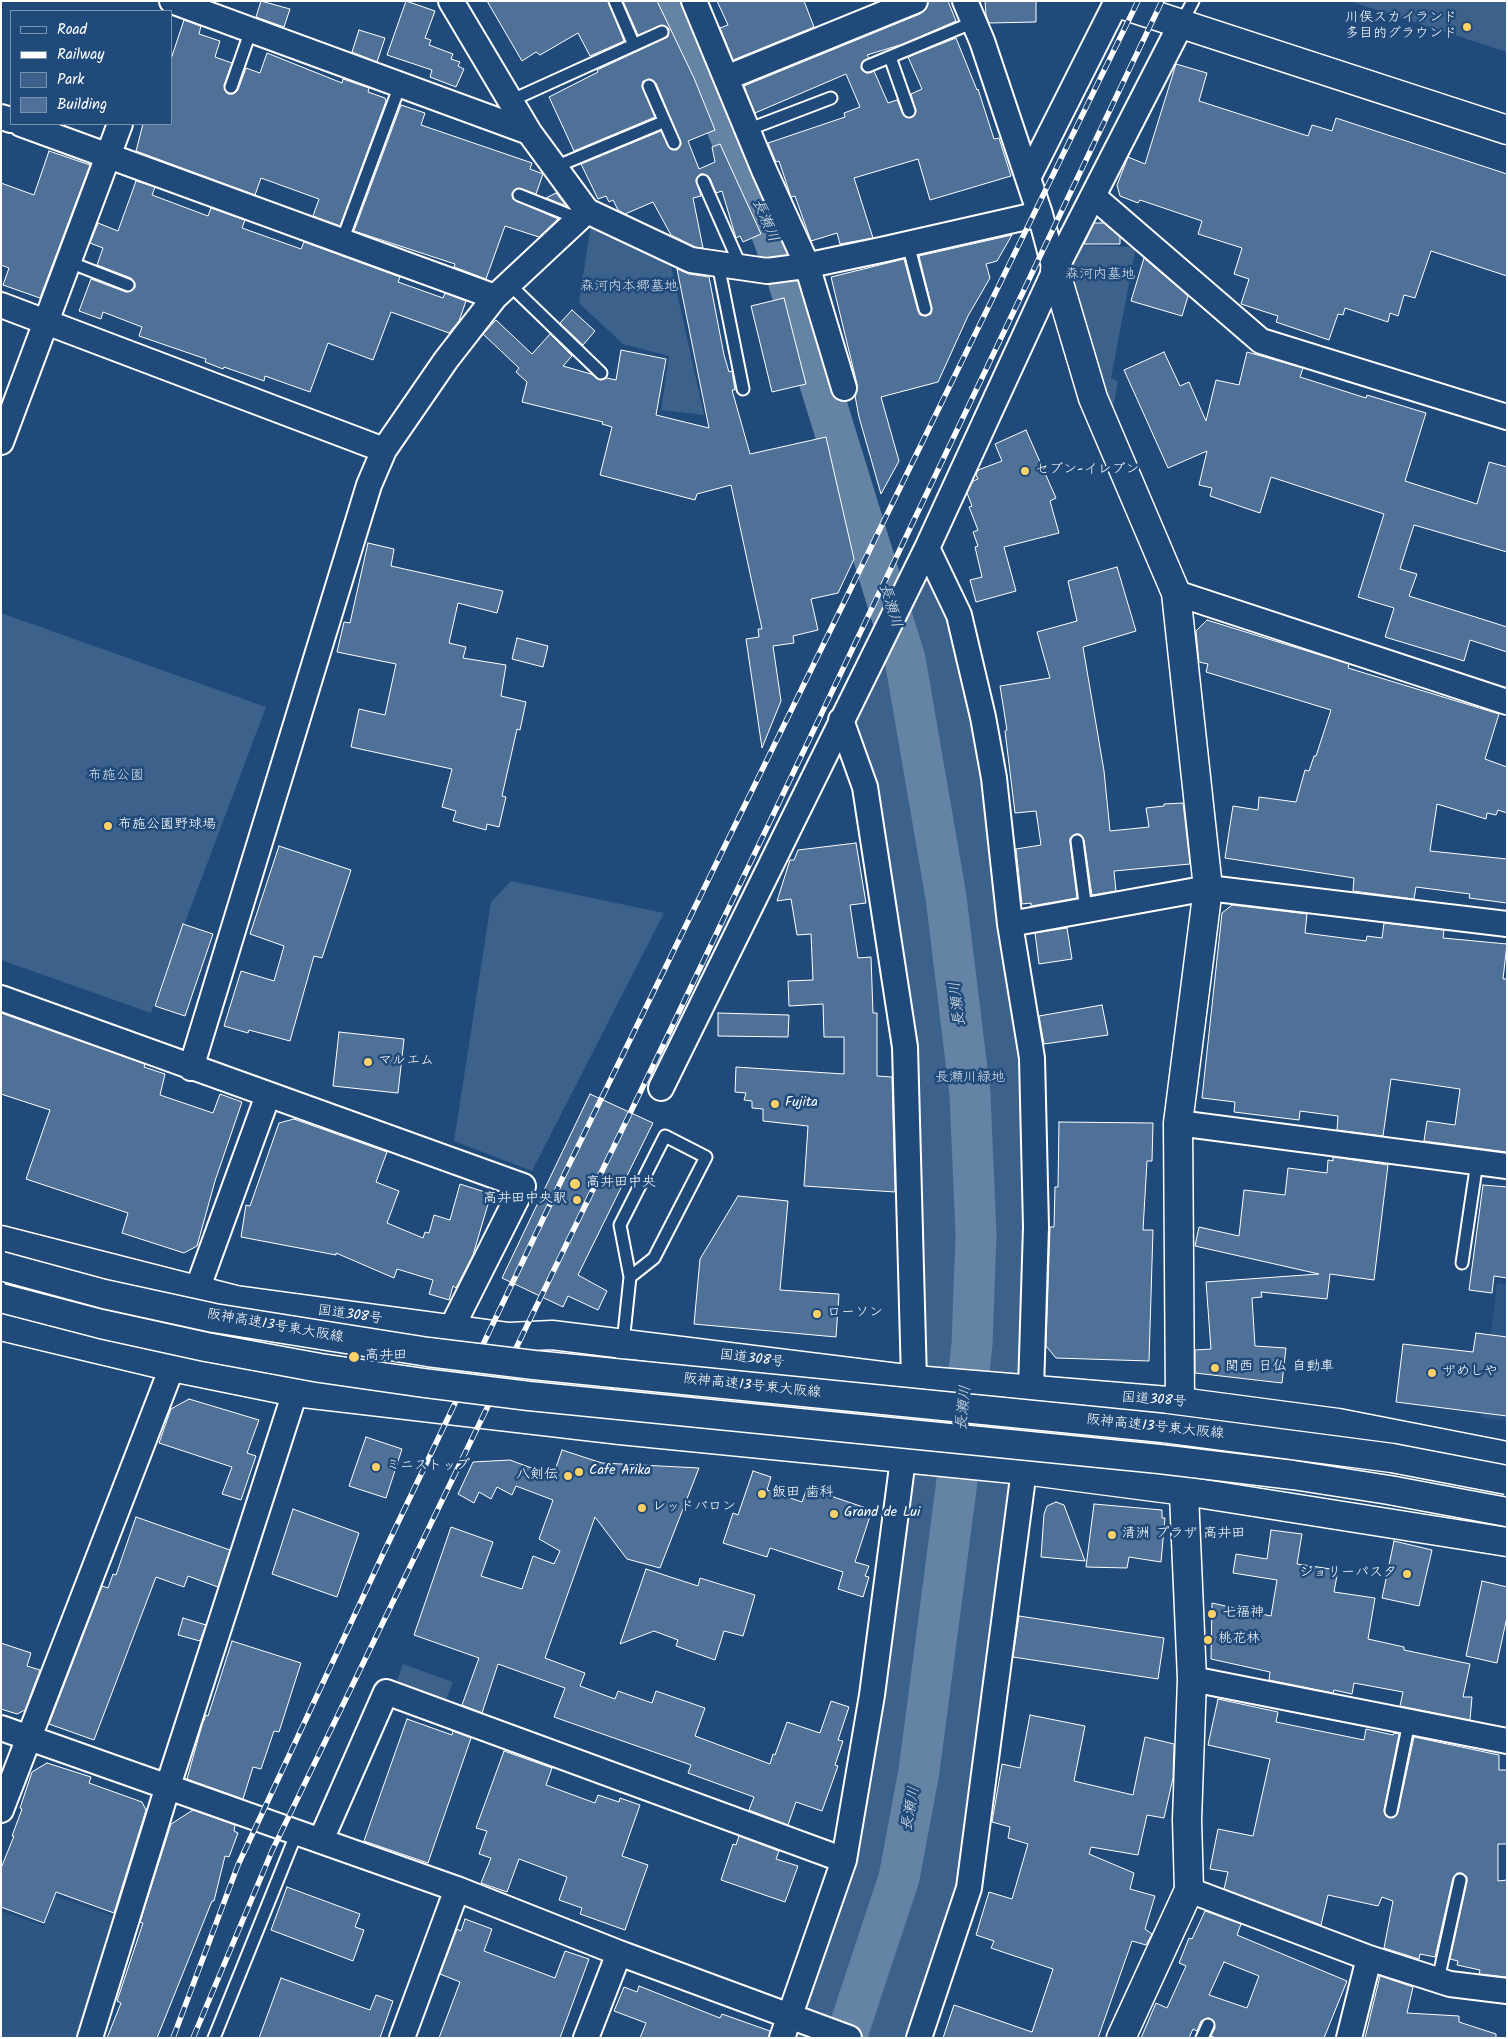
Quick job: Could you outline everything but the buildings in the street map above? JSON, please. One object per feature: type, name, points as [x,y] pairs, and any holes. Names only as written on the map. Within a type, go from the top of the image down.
[{"type":"main road","points":[[1117,2],[1187,13],[1507,130]]},
{"type":"main road","points":[[1056,270],[1093,398],[1176,594],[1208,888],[1178,1123],[1180,1402],[1192,1679],[1187,1820],[1189,1890],[1120,2038]]},
{"type":"main road","name":"国道308号","points":[[1,1240],[236,1300],[509,1337],[552,1335],[914,1380],[1180,1402],[1338,1422],[1507,1456]]},
{"type":"main road","name":"阪神高速13号東大阪線","points":[[1,1266],[104,1294],[214,1318],[428,1352],[534,1365],[1163,1428],[1392,1458],[1507,1480]]},
{"type":"main road","points":[[1,1298],[101,1324],[206,1347],[424,1383],[529,1396],[1207,1464],[1389,1490],[1507,1512]]},
{"type":"main road","points":[[1,1326],[172,1367],[295,1392],[620,1430],[1024,1470],[1185,1491],[1507,1542]]},
{"type":"street","points":[[172,1],[529,132]]},
{"type":"street","points":[[451,1],[529,132],[555,167],[583,215],[691,260],[767,271],[908,244],[1040,214]]},
{"type":"street","points":[[694,1],[747,130],[806,265],[844,388]]},
{"type":"street","points":[[726,78],[915,1]]},
{"type":"street","points":[[1028,178],[1117,2]]},
{"type":"street","points":[[969,12],[1028,178],[1056,270]]},
{"type":"street","points":[[661,1088],[841,720],[928,548],[1056,270],[1187,13]]},
{"type":"street","points":[[24,125],[342,241],[502,290]]},
{"type":"street","points":[[1,442],[120,125]]},
{"type":"street","points":[[1093,196],[1261,341],[1507,417]]},
{"type":"street","points":[[191,1068],[369,485],[384,450],[446,360],[502,290],[583,215]]},
{"type":"street","points":[[1,305],[384,450]]},
{"type":"street","points":[[928,548],[959,615],[982,717],[994,778],[1010,924],[1032,1058],[1036,1227],[1031,1389]]},
{"type":"street","points":[[1176,594],[1507,702]]},
{"type":"street","points":[[841,720],[864,787],[905,1047],[914,1380]]},
{"type":"street","points":[[1010,924],[1208,888],[1507,924]]},
{"type":"street","points":[[1,998],[523,1186],[451,1330]]},
{"type":"street","points":[[197,1290],[268,1095]]},
{"type":"street","points":[[1178,1123],[1507,1166]]},
{"type":"street","points":[[1,1810],[172,1367]]},
{"type":"street","points":[[90,2038],[168,1786],[295,1392]]},
{"type":"street","points":[[786,2028],[844,1860],[872,1695],[903,1459]]},
{"type":"street","points":[[919,2038],[969,1888],[1024,1470]]},
{"type":"street","points":[[1192,1679],[1507,1741]]},
{"type":"street","points":[[320,1840],[386,1692],[844,1860]]},
{"type":"street","points":[[1,1728],[457,1888],[618,1953],[786,2028],[844,2036]]},
{"type":"street","points":[[402,2038],[457,1888]]},
{"type":"street","points":[[1189,1890],[1369,1958],[1450,1984],[1507,1991]]},
{"type":"street","points":[[586,2038],[618,1953]]},
{"type":"street","points":[[1349,2038],[1369,1958]]},
{"type":"lane","points":[[615,1],[634,45]]},
{"type":"lane","points":[[868,66],[890,57],[969,12]]},
{"type":"lane","points":[[231,87],[251,30]]},
{"type":"lane","points":[[510,101],[662,32]]},
{"type":"lane","points":[[890,57],[909,111]]},
{"type":"lane","points":[[342,241],[400,85]]},
{"type":"lane","points":[[648,86],[674,143]]},
{"type":"lane","points":[[747,130],[831,98]]},
{"type":"lane","points":[[555,167],[663,122]]},
{"type":"lane","points":[[703,181],[741,267]]},
{"type":"lane","points":[[519,195],[583,215]]},
{"type":"lane","points":[[908,244],[926,309]]},
{"type":"lane","points":[[68,262],[128,285]]},
{"type":"lane","points":[[718,264],[743,389]]},
{"type":"lane","points":[[502,290],[601,373]]},
{"type":"lane","points":[[1078,842],[1086,910]]},
{"type":"lane","points":[[620,1430],[618,1390],[630,1277],[620,1225],[665,1136],[706,1157],[654,1258],[630,1277]]},
{"type":"lane","points":[[1462,1263],[1476,1162]]},
{"type":"lane","points":[[1391,1811],[1409,1722]]},
{"type":"lane","points":[[214,2038],[297,1832]]},
{"type":"lane","points":[[1438,1980],[1460,1880]]},
{"type":"lane","points":[[1202,2038],[1208,2025]]},
{"type":"shaded area","points":[[1497,1283],[1507,1284],[1507,1421],[1481,1417]]},
{"type":"shaded area","points":[[55,1896],[121,1919],[81,2038],[1,2038],[1,1911],[44,1926]]},
{"type":"green space","name":"川俣スカイランド 多目的グラウンド","points":[[1349,1],[1507,1],[1507,52]]},
{"type":"green space","name":"森河内本郷墓地","points":[[591,223],[669,256],[704,415],[661,410],[669,356],[623,344],[579,303]]},
{"type":"green space","name":"森河内墓地","points":[[1075,245],[1136,247],[1111,378],[1118,381],[1113,408],[1102,383],[1065,261]]},
{"type":"green space","name":"長瀬川緑地","points":[[927,570],[951,619],[984,780],[1018,1011],[1027,1145],[1020,1388],[1015,1470],[956,1892],[909,2038],[796,2038],[812,1985],[832,1933],[853,1863],[922,1370],[875,784],[855,716]]},
{"type":"green space","name":"布施公園","points":[[1,613],[266,707],[151,1013],[1,960]]},
{"type":"green space","points":[[511,881],[664,913],[532,1171],[454,1141],[491,902]]},
{"type":"green space","points":[[403,1664],[453,1682],[444,1705],[395,1687]]},
{"type":"waterway","name":"長瀬川","points":[[672,1],[766,218],[784,267],[905,659],[946,897],[970,1094],[976,1235],[972,1344],[956,1489],[919,1771],[899,1878],[846,2038]]},
{"type":"railway","points":[[173,2038],[238,1865],[383,1554],[563,1177],[1138,1]]},
{"type":"railway","points":[[193,2038],[272,1851],[667,1037],[1162,1]]},
{"type":"place","name":"川俣スカイランド 多目的グラウンド","points":[[1467,27]]},
{"type":"place","name":"セブン-イレブン","points":[[1025,471]]},
{"type":"place","name":"布施公園野球場","points":[[108,826]]},
{"type":"place","name":"マルエム","points":[[368,1062]]},
{"type":"place","name":"Fujita","points":[[775,1104]]},
{"type":"place","name":"高井田中央","points":[[575,1184]]},
{"type":"place","name":"高井田中央駅","points":[[577,1200]]},
{"type":"place","name":"ローソン","points":[[817,1314]]},
{"type":"place","name":"高井田","points":[[354,1357]]},
{"type":"place","name":"関西 日仏 自動車","points":[[1215,1368]]},
{"type":"place","name":"ザめしや","points":[[1432,1373]]},
{"type":"place","name":"ミニストップ","points":[[376,1467]]},
{"type":"place","name":"Cafe Arika","points":[[579,1472]]},
{"type":"place","name":"八剣伝","points":[[568,1476]]},
{"type":"place","name":"飯田 歯科","points":[[762,1494]]},
{"type":"place","name":"レッドバロン","points":[[642,1508]]},
{"type":"place","name":"Grand de Lui","points":[[834,1514]]},
{"type":"place","name":"清洲 プラザ 高井田","points":[[1112,1535]]},
{"type":"place","name":"ジョリーパスタ","points":[[1407,1574]]},
{"type":"place","name":"七福神","points":[[1212,1614]]},
{"type":"place","name":"桃花林","points":[[1208,1640]]}]
